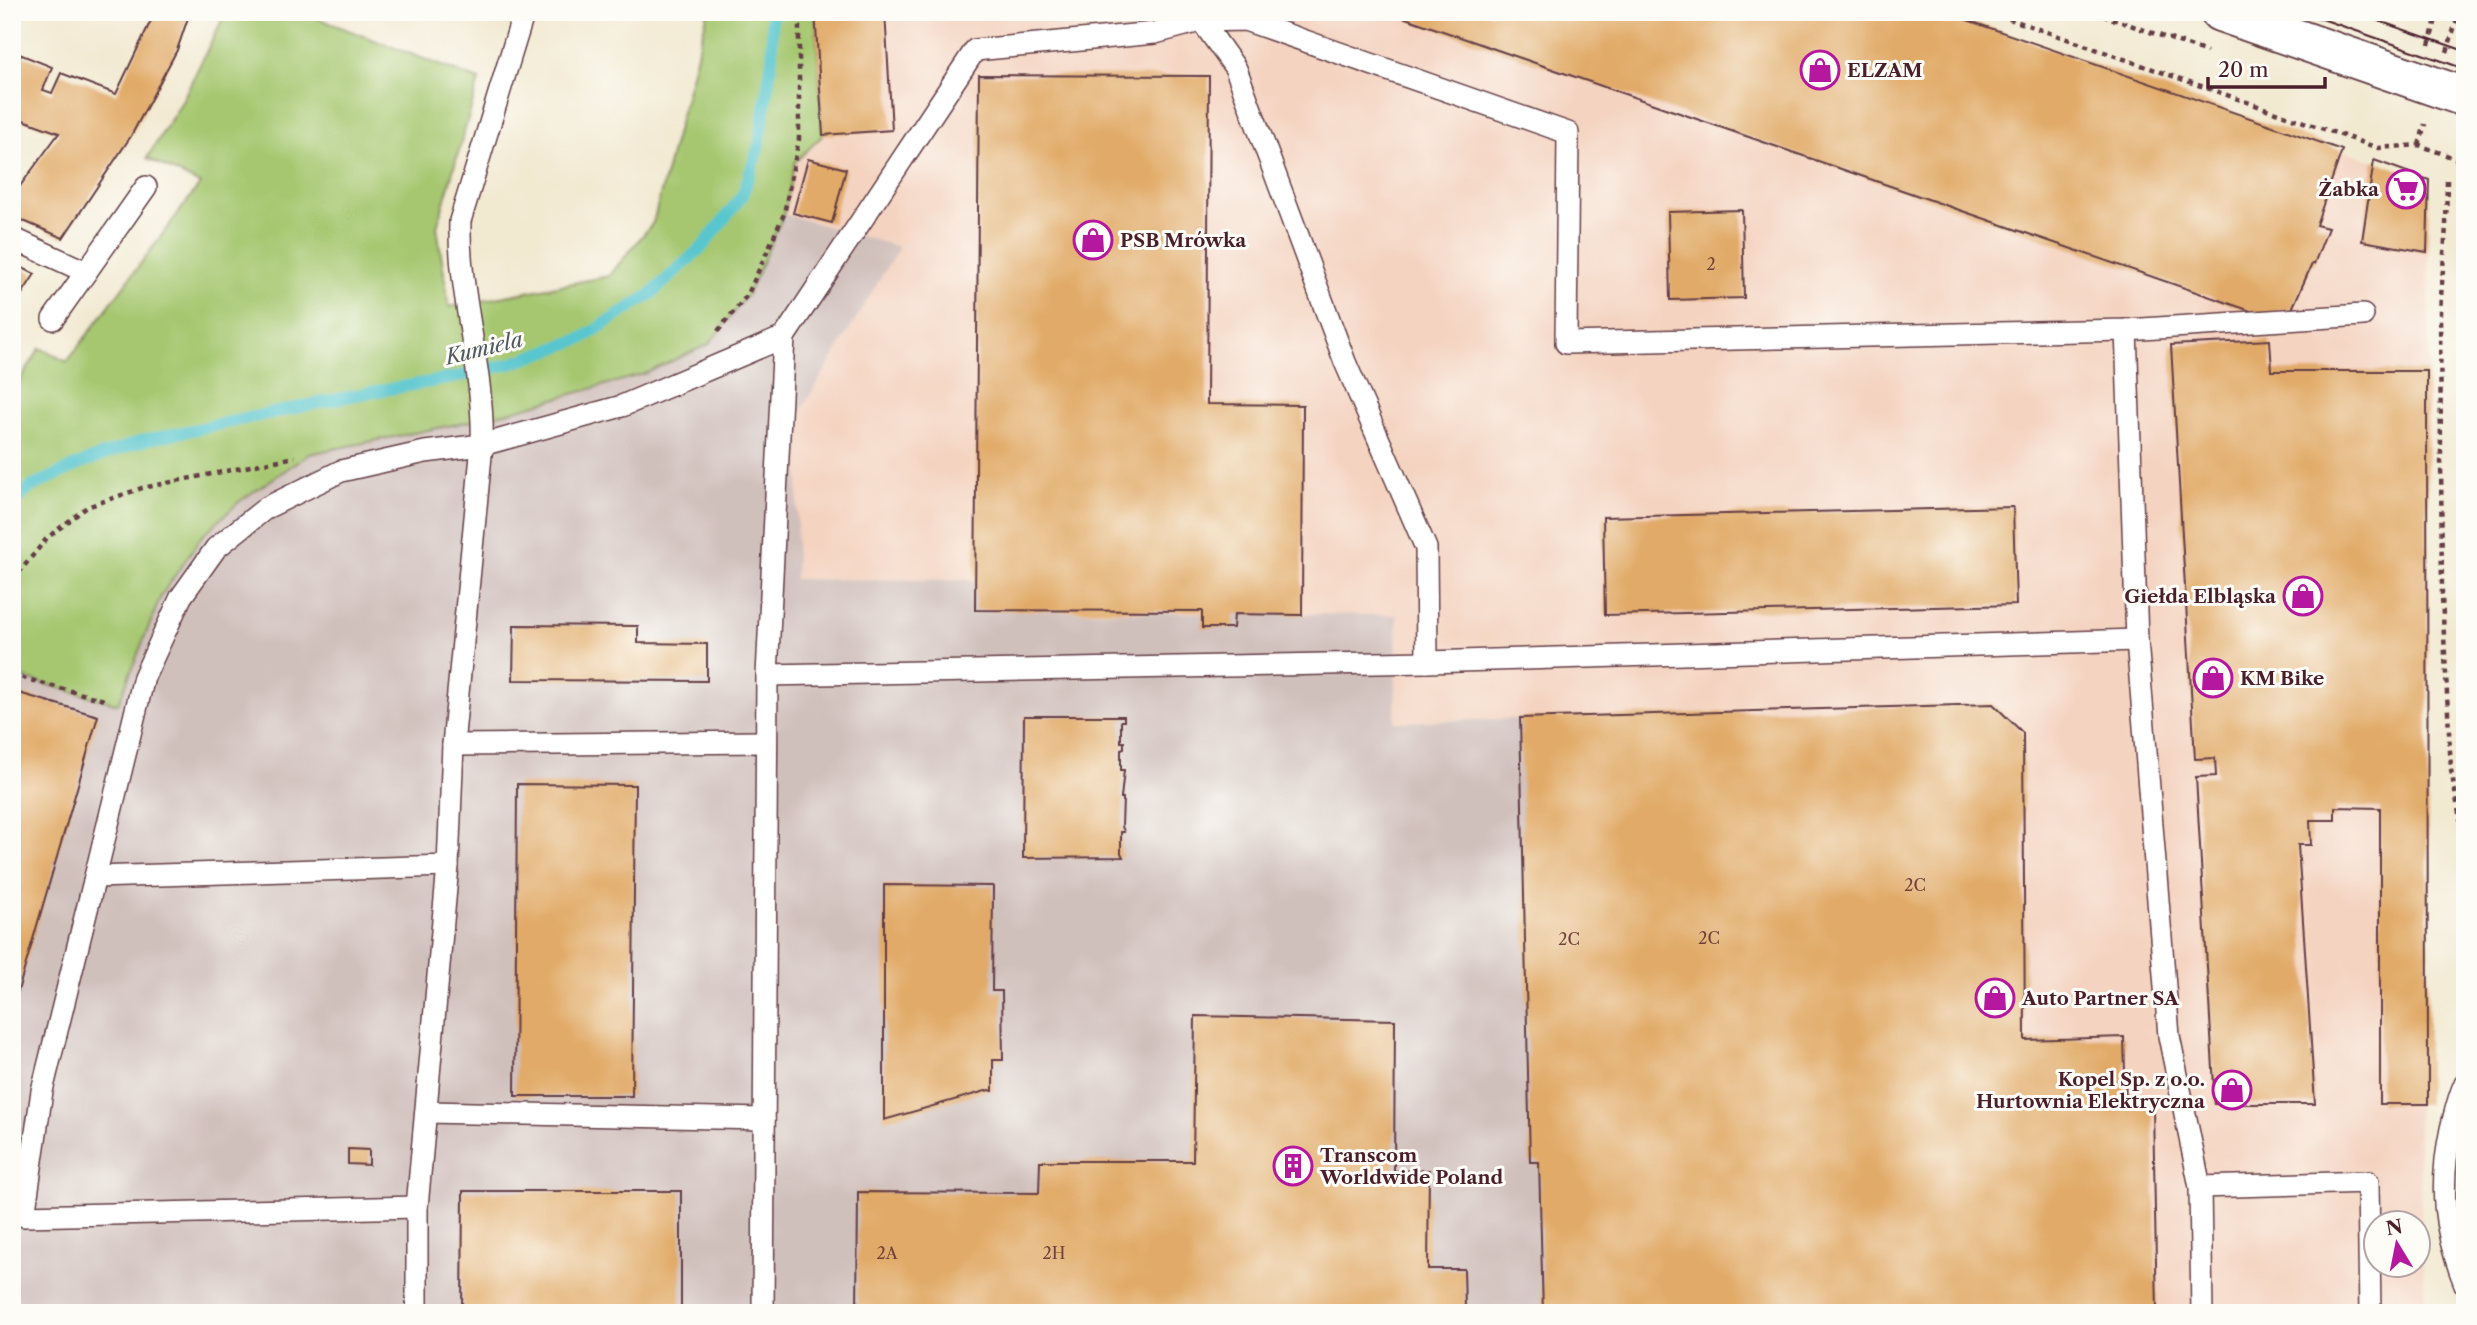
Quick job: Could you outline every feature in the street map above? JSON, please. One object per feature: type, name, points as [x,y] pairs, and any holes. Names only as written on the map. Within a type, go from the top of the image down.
[{"type":"main road","points":[[2220,12],[2465,97]]},
{"type":"lane","points":[[417,1313],[417,1207],[448,866],[453,745],[482,445],[483,419],[469,333],[460,221],[524,12]]},
{"type":"lane","points":[[1198,16],[1236,69],[1345,362],[1426,548],[1427,662]]},
{"type":"lane","points":[[763,1313],[767,676],[784,337],[975,50],[1155,33],[1198,16],[1245,20],[1568,133],[1566,343],[2126,331],[2363,315]]},
{"type":"lane","points":[[53,319],[146,187]]},
{"type":"lane","points":[[12,239],[86,272]]},
{"type":"lane","points":[[2126,331],[2137,640],[2169,1036],[2200,1186],[2202,1313]]},
{"type":"lane","points":[[417,1207],[24,1216],[42,1091],[144,677],[181,597],[216,548],[266,508],[341,471],[425,452],[482,445],[622,406],[784,337]]},
{"type":"lane","points":[[767,676],[1427,662],[2137,640]]},
{"type":"lane","points":[[453,745],[766,742]]},
{"type":"lane","points":[[95,877],[448,866]]},
{"type":"lane","points":[[2465,1083],[2458,1097],[2444,1161],[2443,1203],[2452,1251],[2465,1283]]},
{"type":"lane","points":[[427,1112],[764,1119]]},
{"type":"lane","points":[[2200,1186],[2368,1182],[2370,1313]]},
{"type":"path","points":[[1990,12],[2378,148],[2418,145],[2465,162]]},
{"type":"path","points":[[2447,180],[2440,311],[2442,597],[2451,770],[2465,846]]},
{"type":"path","points":[[12,676],[136,709]]},
{"type":"shaded area","points":[[815,12],[1944,12],[2429,180],[2428,1104],[2417,1104],[2421,1210],[2362,1210],[2362,1280],[2424,1280],[2425,1313],[2157,1313],[2153,1109],[2126,1108],[2025,1040],[2023,733],[1608,716],[1394,722],[1396,615],[1234,614],[1233,628],[975,610],[975,580],[794,579],[801,411],[898,247],[784,214],[795,162],[823,135]]},
{"type":"shaded area","points":[[784,214],[899,247],[801,411],[795,579],[975,580],[976,610],[1397,615],[1395,722],[1608,716],[2023,733],[2025,1040],[2124,1037],[2126,1108],[2153,1108],[2157,1313],[12,1313],[12,675],[118,704],[161,596],[203,536],[240,501],[309,454],[483,419],[748,294]]},
{"type":"green space","points":[[226,12],[301,12],[479,80],[437,227],[449,307],[609,276],[653,223],[708,12],[815,12],[823,135],[795,162],[784,214],[748,294],[709,344],[644,374],[483,419],[309,454],[240,501],[202,536],[161,596],[118,704],[12,675],[12,388],[15,389],[40,348],[67,362],[200,184],[147,158],[181,103]]},
{"type":"building","points":[[155,12],[190,12],[177,50],[131,136],[63,238],[12,216],[12,197],[59,133],[12,116],[12,51],[52,67],[43,90],[52,93],[61,73],[116,94]]},
{"type":"building","points":[[815,12],[885,12],[892,130],[823,135]]},
{"type":"building","points":[[1388,12],[1944,12],[2342,150],[2316,225],[2328,228],[2292,309],[2252,316],[2251,311]]},
{"type":"building","name":"PSB Mrówka","points":[[979,75],[1209,76],[1207,404],[1303,405],[1302,615],[1234,614],[1233,628],[1202,628],[1202,611],[975,610]]},
{"type":"building","points":[[808,159],[846,169],[832,223],[793,213]]},
{"type":"building","points":[[2374,160],[2429,180],[2427,252],[2362,241]]},
{"type":"building","points":[[1742,210],[1744,298],[1670,300],[1668,212]]},
{"type":"building","points":[[12,263],[35,274],[12,309]]},
{"type":"building","points":[[2270,340],[2272,371],[2427,371],[2428,1104],[2380,1104],[2380,808],[2335,807],[2335,820],[2310,820],[2311,845],[2298,845],[2315,1104],[2215,1104],[2196,777],[2216,776],[2215,758],[2195,759],[2171,345]]},
{"type":"building","points":[[2013,507],[2016,605],[1605,615],[1603,517]]},
{"type":"building","points":[[514,625],[638,626],[638,643],[707,644],[707,681],[513,680]]},
{"type":"building","points":[[12,691],[98,716],[13,1008],[12,1008]]},
{"type":"building","points":[[1993,704],[2023,733],[2025,1040],[2124,1037],[2126,1108],[2153,1108],[2157,1313],[1543,1313],[1539,1162],[1530,1162],[1520,718]]},
{"type":"building","points":[[1024,716],[1124,716],[1124,721],[1121,721],[1121,742],[1124,742],[1124,748],[1121,749],[1121,770],[1124,770],[1121,798],[1123,857],[1023,858]]},
{"type":"building","points":[[517,784],[635,785],[632,1096],[515,1096]]},
{"type":"building","points":[[884,885],[993,886],[992,991],[1002,991],[1003,1060],[993,1060],[993,1091],[884,1120]]},
{"type":"building","points":[[1195,1016],[1395,1020],[1394,1171],[1429,1170],[1428,1269],[1464,1269],[1465,1309],[1446,1310],[1446,1313],[857,1313],[858,1192],[1039,1193],[1040,1161],[1193,1161]]},
{"type":"building","points":[[348,1149],[369,1150],[369,1165],[348,1164]]},
{"type":"building","points":[[463,1191],[681,1191],[681,1313],[462,1313]]},
{"type":"waterway","name":"Kumiela","points":[[12,505],[31,487],[84,462],[145,440],[361,394],[453,378],[513,363],[583,338],[651,294],[704,245],[742,196],[759,146],[772,58],[772,12]]},
{"type":"tram line","points":[[2302,12],[2465,69]]},
{"type":"tram line","points":[[2353,12],[2465,51]]},
{"type":"place","name":"ELZAM","points":[[1820,70]]},
{"type":"place","name":"Żabka","points":[[2406,189]]},
{"type":"place","name":"PSB Mrówka","points":[[1093,240]]},
{"type":"place","name":"Giełda Elbląska","points":[[2303,596]]},
{"type":"place","name":"KM Bike","points":[[2213,678]]},
{"type":"place","name":"Auto Partner SA","points":[[1995,998]]},
{"type":"place","name":"Kopel Sp. z o.o. Hurtownia Elektryczna","points":[[2232,1090]]},
{"type":"place","name":"Transcom Worldwide Poland","points":[[1293,1166]]}]
